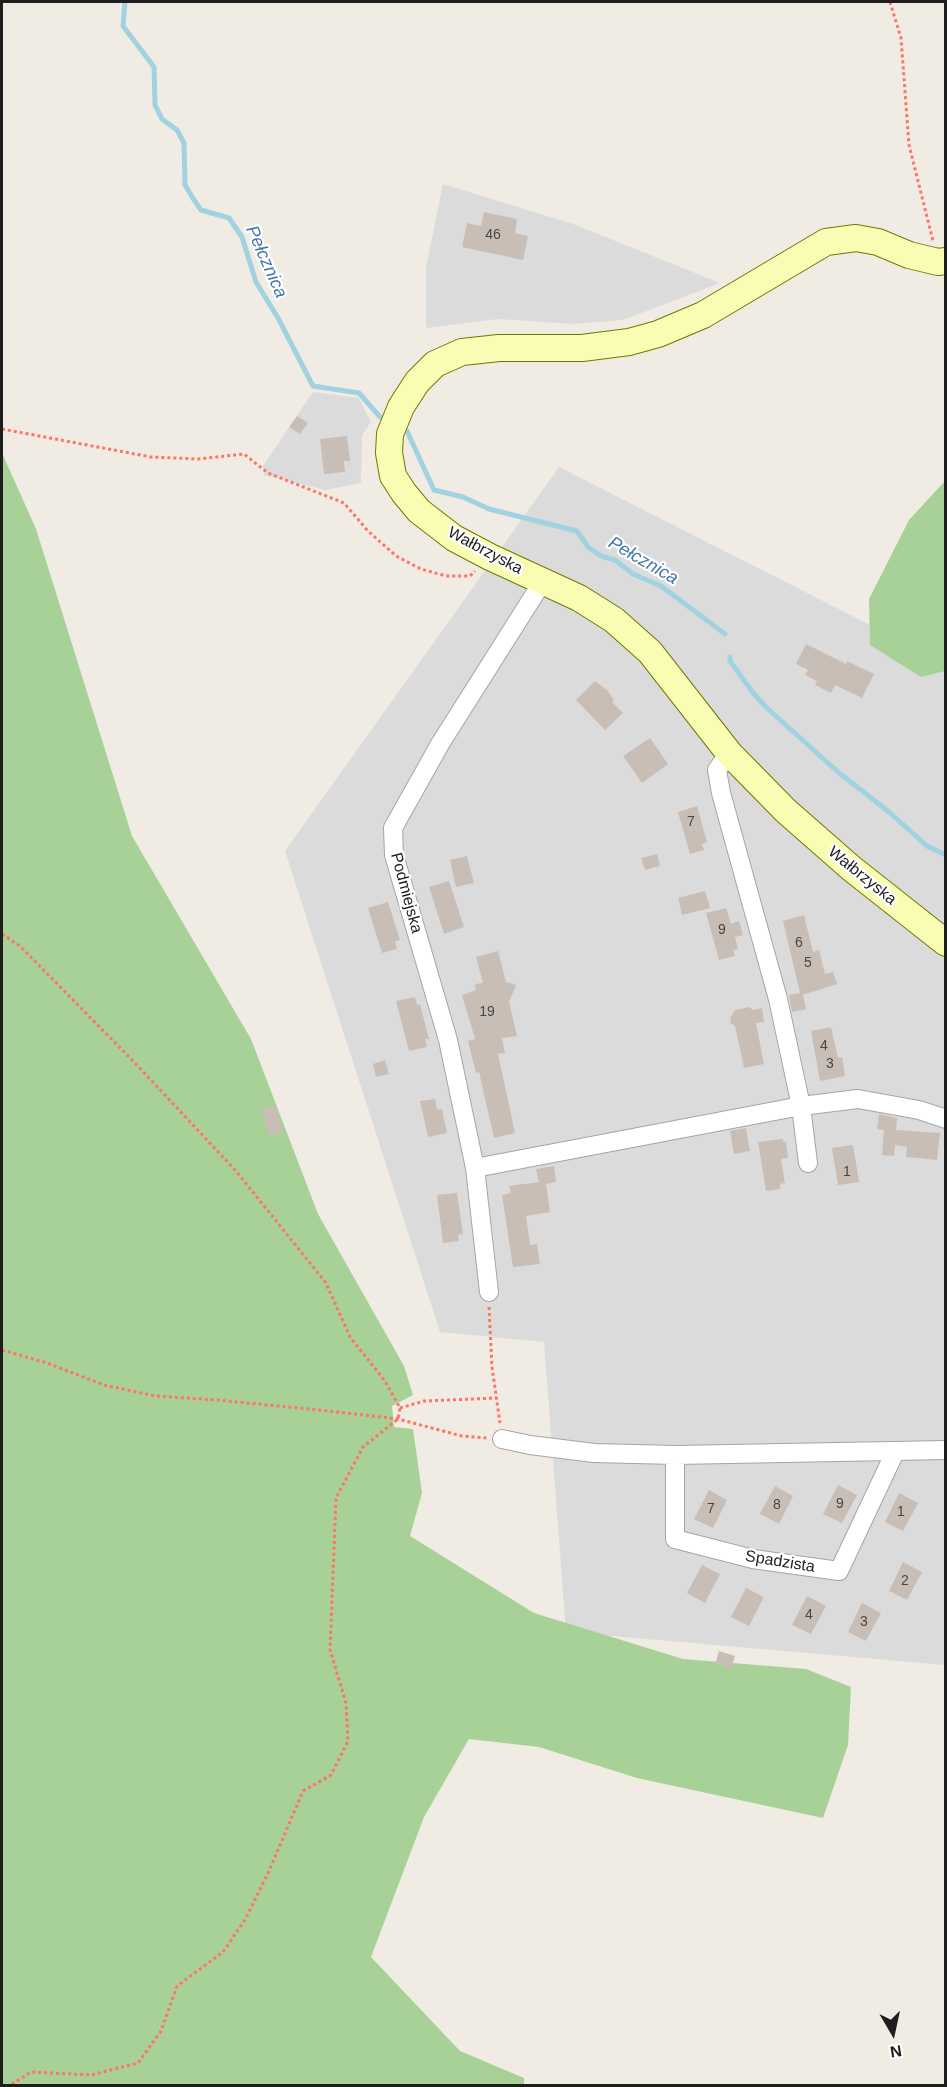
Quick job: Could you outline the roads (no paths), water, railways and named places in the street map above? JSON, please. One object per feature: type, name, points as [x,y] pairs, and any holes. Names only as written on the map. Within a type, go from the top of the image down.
[{"type":"main road","name":"Wałbrzyska","points":[[941,261],[909,255],[878,242],[855,238],[826,242],[703,315],[629,342],[582,348],[500,348],[462,352],[435,364],[417,382],[401,407],[390,434],[389,453],[393,476],[419,511],[454,538],[579,598],[614,620],[650,652],[729,753],[786,811],[851,868],[945,943]]},
{"type":"street","name":"Podmiejska","points":[[489,1292],[475,1168],[448,1040],[394,855],[393,828],[440,744],[543,580]]},
{"type":"street","points":[[729,753],[717,770],[721,793],[778,999],[801,1106],[808,1163]]},
{"type":"street","points":[[475,1168],[801,1106],[858,1099],[919,1110],[945,1119]]},
{"type":"street","points":[[502,1439],[594,1454],[675,1455],[945,1450]]},
{"type":"street","name":"Spadzista","points":[[675,1455],[675,1539],[753,1559],[839,1571],[895,1452]]},
{"type":"waterway","name":"Pełcznica","points":[[125,2],[123,26],[154,67],[155,105],[162,119],[177,130],[184,143],[185,185],[194,200],[201,210],[229,218],[242,237],[256,282],[278,318],[313,386],[359,393],[380,417]]},
{"type":"waterway","name":"Pełcznica","points":[[407,431],[434,490],[463,497],[489,509],[577,531],[588,547],[601,556],[615,560],[633,574],[661,586],[725,634]]},
{"type":"waterway","name":"Pełcznica","points":[[730,657],[730,661],[753,693],[766,707],[838,772],[889,812],[927,846],[946,855]]}]
